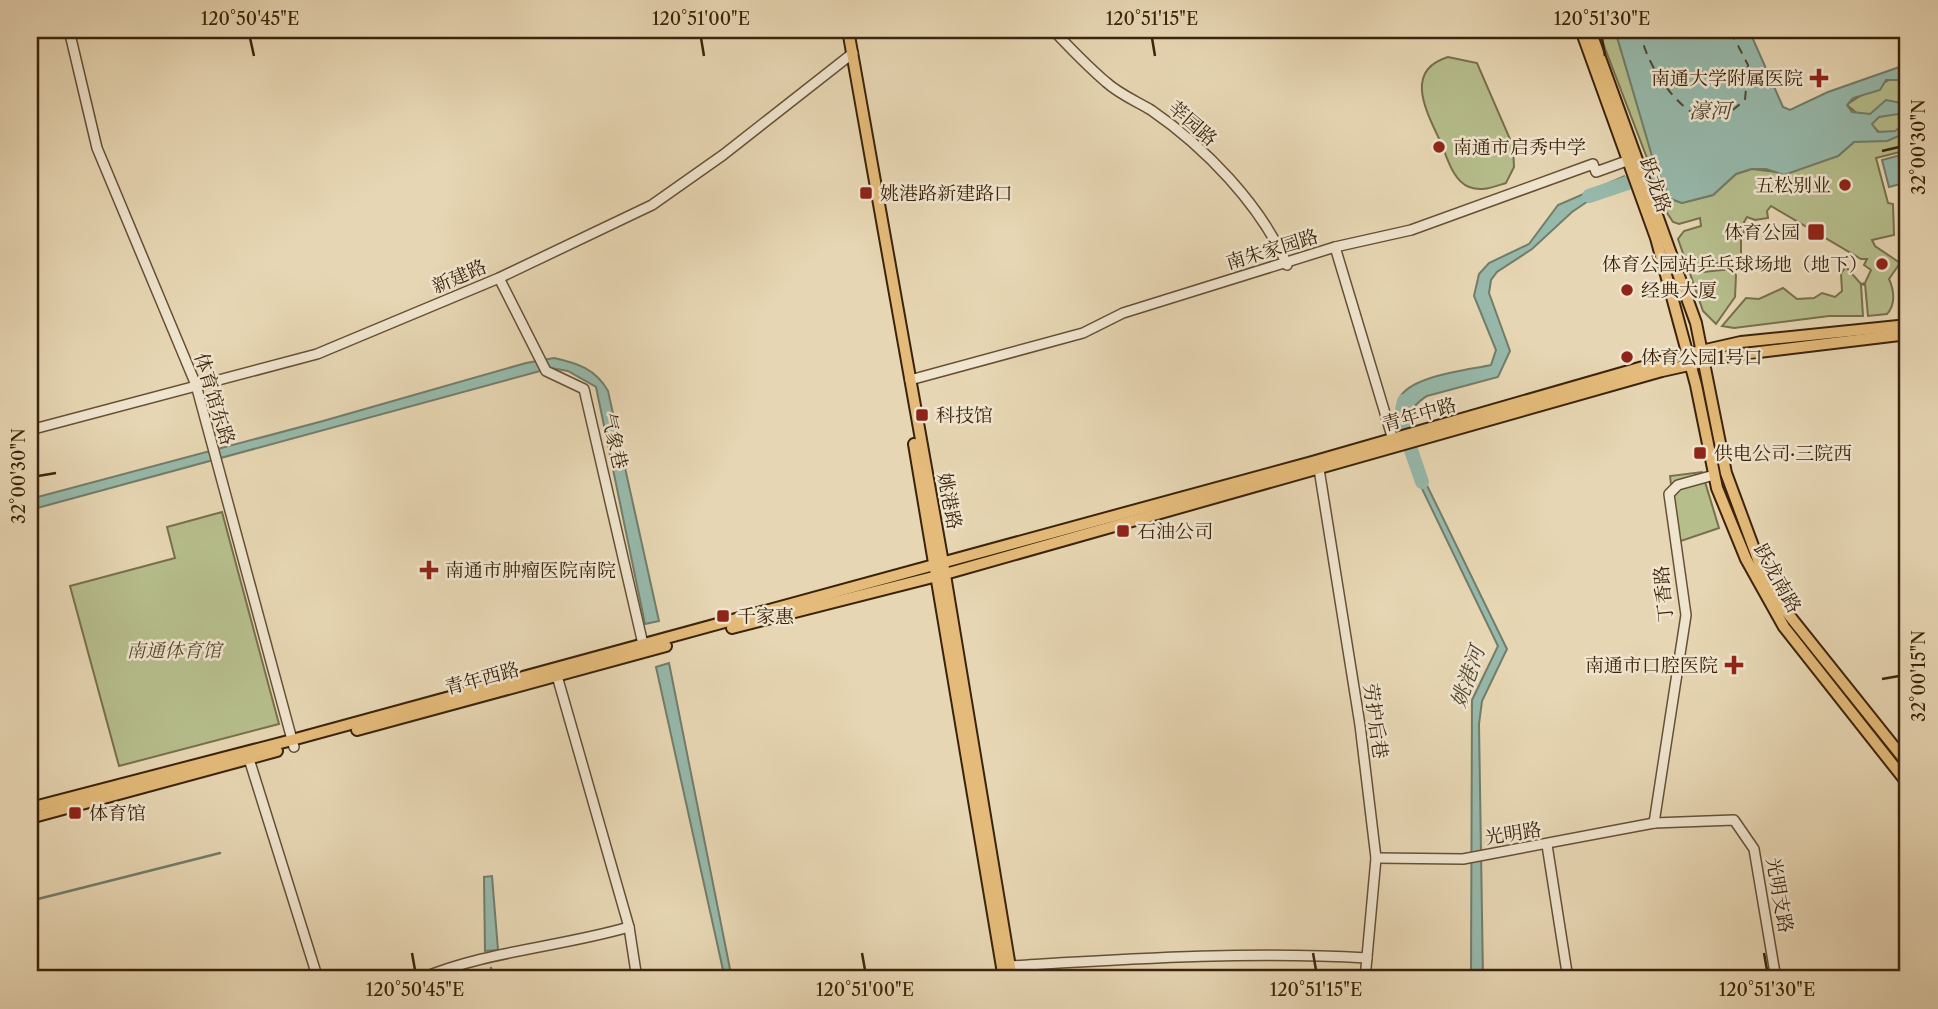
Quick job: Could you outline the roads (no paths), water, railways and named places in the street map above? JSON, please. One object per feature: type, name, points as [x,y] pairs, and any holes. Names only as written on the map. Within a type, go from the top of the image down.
[{"type":"main road","name":"姚港路","points":[[841,30],[850,55],[910,380],[1004,979]]},
{"type":"main road","name":"姚港路","points":[[848,30],[850,55],[1012,979]]},
{"type":"main road","name":"跃龙路","points":[[1581,30],[1635,163]]},
{"type":"main road","name":"跃龙路","points":[[1590,30],[1704,356]]},
{"type":"main road","name":"跃龙路","points":[[1646,193],[1689,359]]},
{"type":"main road","name":"青年中路","points":[[939,570],[1775,337],[1908,325]]},
{"type":"main road","name":"青年中路","points":[[1704,356],[1908,334]]},
{"type":"main road","name":"跃龙南路","points":[[1704,356],[1732,496],[1766,577],[1785,610],[1818,654],[1908,764]]},
{"type":"main road","name":"跃龙南路","points":[[1689,359],[1714,475],[1746,559],[1776,616],[1908,784]]},
{"type":"main road","name":"青年中路","points":[[939,570],[1319,469],[1394,444]]},
{"type":"main road","name":"青年西路","points":[[556,671],[643,645],[939,570]]},
{"type":"main road","name":"青年西路","points":[[30,808],[293,743],[939,570]]},
{"type":"main road","name":"青年西路","points":[[30,818],[249,759],[293,743]]},
{"type":"street","name":"体育馆东路","points":[[69,30],[97,148],[196,385],[293,743]]},
{"type":"street","name":"莘园路","points":[[1053,30],[1107,84],[1153,111],[1206,157],[1254,206],[1276,240],[1287,265]]},
{"type":"street","name":"新建路","points":[[30,430],[339,347],[499,278],[652,205],[723,155],[850,55]]},
{"type":"street","name":"南朱家园路","points":[[910,380],[1083,333],[1123,313],[1287,265],[1335,247],[1410,230],[1593,164],[1596,172],[1635,163]]},
{"type":"street","points":[[1335,247],[1358,335],[1394,444]]},
{"type":"street","name":"气象巷","points":[[499,278],[546,371],[584,389],[643,645]]},
{"type":"street","name":"劳护后巷","points":[[1319,469],[1356,698],[1376,858],[1365,979]]},
{"type":"street","name":"丁香路","points":[[1654,823],[1686,615],[1669,494],[1678,485],[1714,475]]},
{"type":"street","points":[[556,671],[629,926],[637,979]]},
{"type":"street","points":[[249,759],[318,979]]},
{"type":"street","name":"光明支路","points":[[1654,823],[1722,818],[1734,820],[1744,832],[1754,849],[1776,979]]},
{"type":"street","name":"光明路","points":[[1376,858],[1463,859],[1654,823]]},
{"type":"street","points":[[1547,845],[1569,979]]},
{"type":"street","points":[[420,979],[470,960],[501,957],[629,926]]},
{"type":"street","points":[[1010,966],[1201,954],[1282,953],[1367,958]]},
{"type":"water","name":"濠河","points":[[1615,30],[1749,30],[1783,107],[1790,110],[1828,92],[1908,64],[1908,80],[1886,80],[1880,90],[1853,98],[1847,105],[1852,112],[1870,114],[1886,100],[1901,103],[1908,96],[1908,132],[1887,141],[1854,142],[1838,156],[1784,175],[1766,169],[1751,169],[1736,174],[1713,195],[1682,203],[1671,199],[1657,173]],"holes":[[[1898,114],[1902,126],[1895,131],[1878,132],[1872,124],[1879,117]]]},
{"type":"water","points":[[1908,153],[1908,182],[1889,187],[1882,160]]},
{"type":"water","points":[[1625,176],[1572,212],[1532,249],[1497,272],[1491,280],[1489,293],[1510,351],[1498,377],[1427,396],[1398,421],[1399,399],[1414,385],[1440,375],[1491,365],[1496,350],[1474,296],[1479,274],[1489,263],[1529,244],[1558,205]]},
{"type":"water","points":[[554,358],[592,372],[608,391],[659,621],[645,624],[596,387],[568,371],[551,368],[30,510],[30,499],[323,421],[526,363]]},
{"type":"water","points":[[1416,463],[1507,649],[1482,701],[1479,724],[1483,979],[1471,979],[1472,700],[1498,646],[1411,466]]},
{"type":"water","points":[[669,663],[732,979],[725,979],[656,667]]},
{"type":"water","points":[[492,876],[498,950],[485,951],[484,877]]},
{"type":"waterway","name":"姚港河","points":[[1589,196],[1657,173],[1671,163]]},
{"type":"waterway","name":"姚港河","points":[[1404,401],[1401,415],[1405,429]]},
{"type":"waterway","name":"姚港河","points":[[1411,450],[1422,482]]},
{"type":"waterway","points":[[30,901],[220,853]]},
{"type":"waterway","points":[[491,968],[494,979]]},
{"type":"place","name":"南通大学附属医院","points":[[1819,78]]},
{"type":"place","name":"南通市启秀中学","points":[[1439,147]]},
{"type":"place","name":"五松别业","points":[[1845,185]]},
{"type":"place","name":"姚港路新建路口","points":[[866,193]]},
{"type":"place","name":"体育公园","points":[[1816,232]]},
{"type":"place","name":"体育公园站乒乓球场地（地下）","points":[[1882,264]]},
{"type":"place","name":"经典大厦","points":[[1627,290]]},
{"type":"place","name":"体育公园1号口","points":[[1627,357]]},
{"type":"place","name":"科技馆","points":[[922,415]]},
{"type":"place","name":"供电公司·三院西","points":[[1700,453]]},
{"type":"place","name":"石油公司","points":[[1123,531]]},
{"type":"place","name":"南通市肿瘤医院南院","points":[[429,570]]},
{"type":"place","name":"千家惠","points":[[723,616]]},
{"type":"place","name":"南通市口腔医院","points":[[1734,665]]},
{"type":"place","name":"体育馆","points":[[75,813]]},
{"type":"park label","name":"南通体育馆","points":[[174,650]]}]
